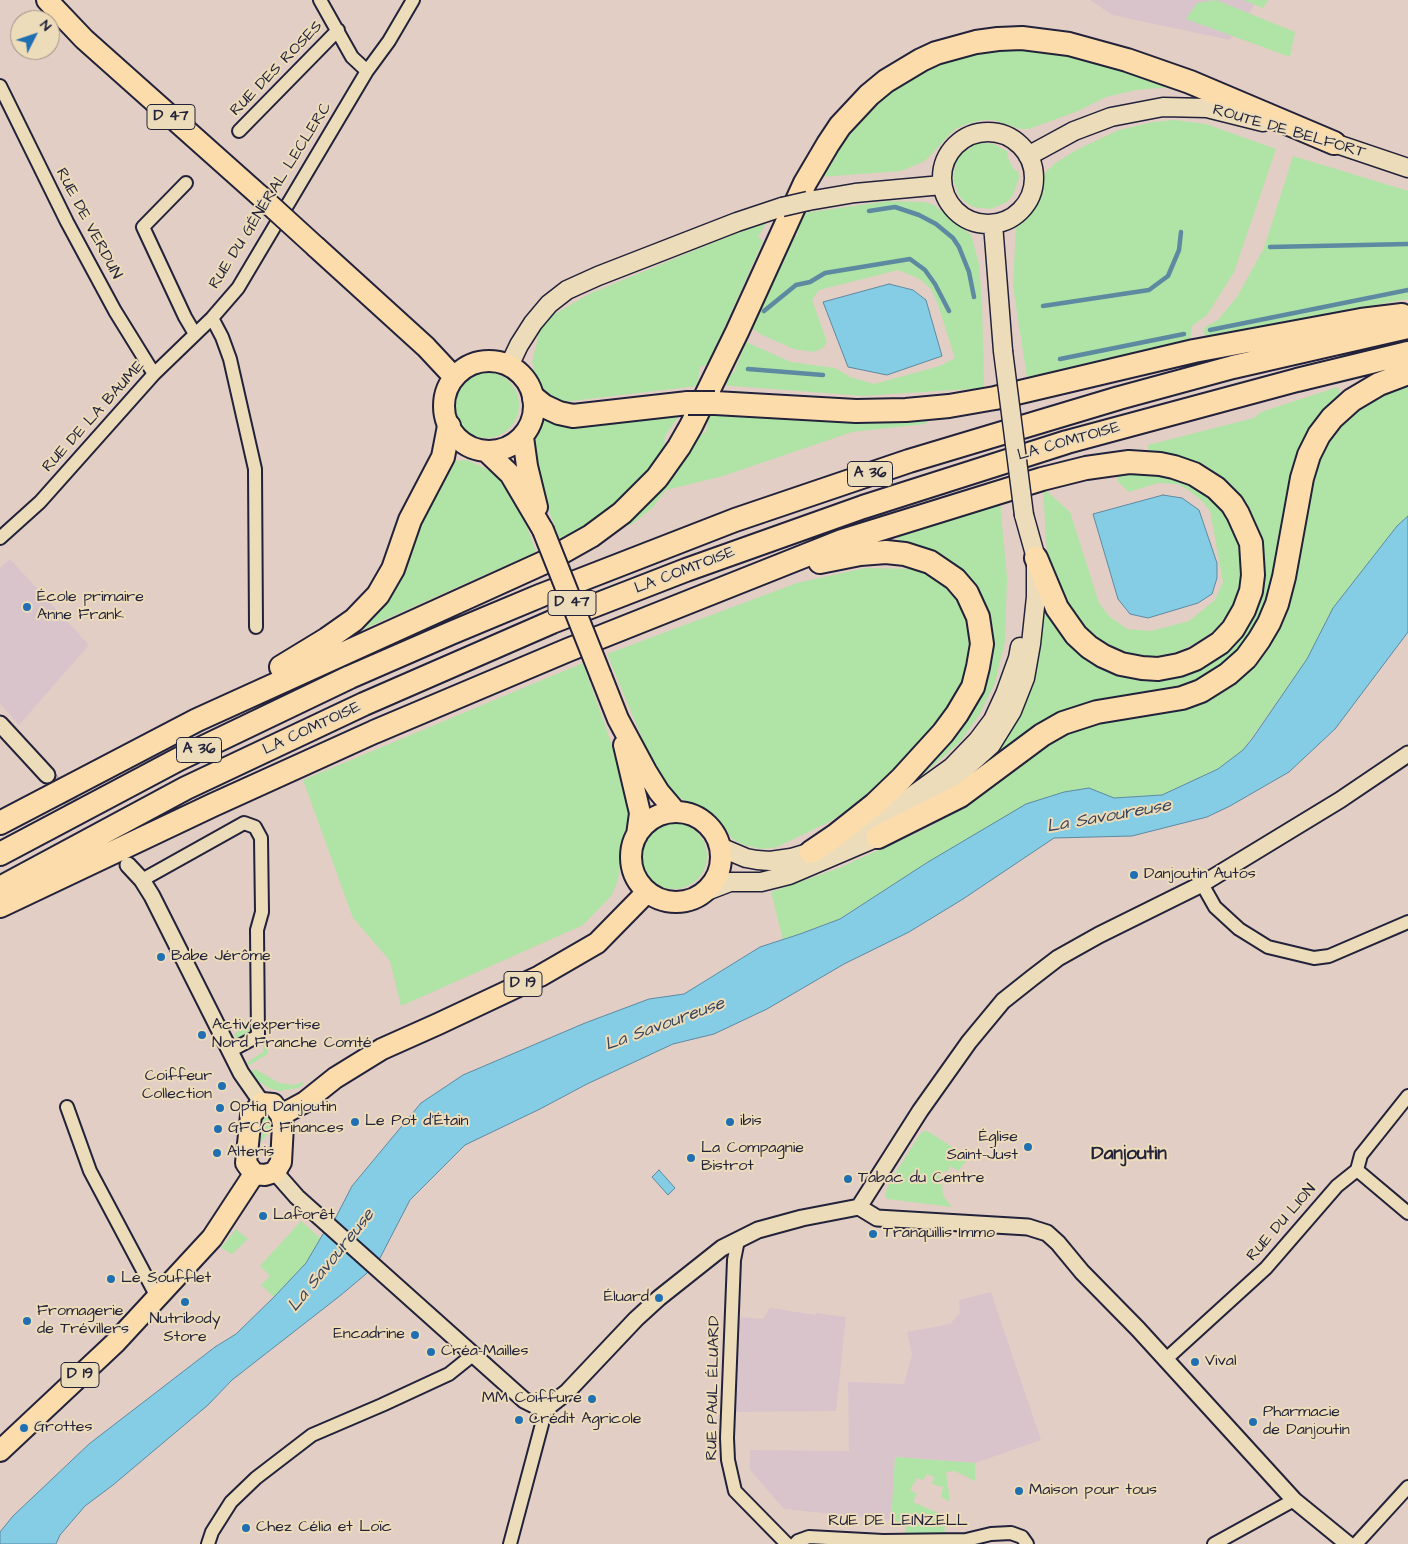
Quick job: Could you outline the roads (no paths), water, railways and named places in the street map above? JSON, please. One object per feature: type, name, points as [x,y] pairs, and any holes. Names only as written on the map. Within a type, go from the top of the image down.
[{"type":"highway","points":[[0,823],[196,720],[543,562],[591,536],[636,501],[669,462],[691,426],[816,161],[840,126],[869,95],[894,76],[921,60],[936,53],[976,42],[998,39],[1030,39],[1069,44],[1127,60],[1190,82],[1334,143]]},
{"type":"highway","points":[[534,398],[544,406],[559,413],[572,416],[715,403],[856,411],[906,410],[949,406],[995,398],[1194,351],[1361,320],[1408,314]]},
{"type":"highway","name":"LA COMTOISE","points":[[0,854],[179,759],[350,677],[514,606],[735,520],[909,461],[1110,400],[1259,361],[1408,327]]},
{"type":"highway","name":"LA COMTOISE","points":[[0,888],[186,788],[364,704],[552,622],[686,570],[863,507],[1057,445],[1287,382],[1408,353]]},
{"type":"highway","points":[[878,837],[960,796],[1042,735],[1062,723],[1097,712],[1182,698],[1202,691],[1228,674],[1246,658],[1260,640],[1277,604],[1284,577],[1297,496],[1303,472],[1319,435],[1332,418],[1352,400],[1380,384],[1408,373]]},
{"type":"highway","points":[[196,720],[327,639],[354,620],[369,606],[390,577],[413,514],[443,457],[448,426]]},
{"type":"highway","points":[[0,906],[213,805],[382,728],[715,591],[842,541],[976,499],[1086,468],[1129,462],[1160,464],[1184,470],[1206,481],[1220,492],[1238,514],[1248,535],[1252,554],[1253,575],[1251,591],[1242,615],[1233,629],[1220,643],[1195,659],[1179,665],[1142,668],[1121,664],[1103,656],[1076,635],[1058,608],[1036,558]]},
{"type":"highway","points":[[715,591],[813,563],[860,554],[886,552],[913,556],[938,566],[962,586],[974,608],[981,636],[980,659],[973,687],[957,714],[933,745],[889,792],[859,818],[811,852]]},
{"type":"main road","name":"D 47","points":[[47,0],[84,39],[426,347],[454,377]]},
{"type":"main road","name":"ROUTE DE BELFORT","points":[[1028,156],[1074,132],[1111,117],[1163,107],[1207,108],[1236,114],[1334,143],[1408,168]]},
{"type":"main road","points":[[994,132],[1010,138],[1028,156],[1034,175],[1030,195],[1026,204],[1011,217],[992,224],[975,222],[960,214],[948,201],[942,185],[943,168],[950,152],[961,140],[977,133],[994,132]]},
{"type":"main road","points":[[509,366],[519,345],[549,304],[567,290],[598,276],[782,206],[855,193],[942,185]]},
{"type":"main road","points":[[720,847],[746,858],[780,860],[811,852],[874,822],[952,767],[978,740],[993,720],[1005,694],[1018,658],[1024,620],[1024,515],[1003,351],[992,224]]},
{"type":"main road","points":[[480,362],[498,362],[509,366],[525,379],[534,398],[532,422],[523,437],[506,449],[486,452],[472,448],[461,442],[448,426],[444,413],[444,400],[448,388],[454,377],[469,366],[480,362]]},
{"type":"main road","name":"D 47","points":[[523,437],[527,466],[543,530],[618,718],[655,786],[676,812]]},
{"type":"main road","name":"D 47","points":[[486,452],[510,474],[543,530]]},
{"type":"main road","points":[[704,892],[717,876],[720,867],[720,847],[716,837],[704,822],[696,817],[676,812],[654,818],[637,834],[632,849],[632,865],[637,880],[647,892],[663,900],[680,902],[697,897],[704,892],[730,882],[761,882],[789,875],[878,837],[934,796],[991,745],[1012,711],[1025,678],[1031,644],[1036,597],[1036,558],[1024,515]]},
{"type":"main road","name":"D 47","points":[[618,718],[640,813],[637,834]]},
{"type":"main road","name":"D 19","points":[[281,1115],[305,1102],[335,1078],[382,1049],[540,976],[597,943],[647,892]]},
{"type":"main road","points":[[262,1103],[272,1104],[281,1115],[283,1125],[281,1162],[274,1172],[265,1175],[254,1174],[246,1163],[251,1115],[262,1103]]},
{"type":"main road","name":"D 19","points":[[0,1451],[115,1343],[157,1298],[212,1238],[254,1174]]},
{"type":"street","points":[[320,0],[352,57],[367,71]]},
{"type":"street","name":"RUE DU GÉNÉRAL LECLERC","points":[[212,318],[238,288],[367,71],[389,41],[413,0]]},
{"type":"street","name":"RUE DES ROSES","points":[[239,131],[338,30]]},
{"type":"street","name":"RUE DE VERDUN","points":[[0,86],[67,222],[116,311],[154,374]]},
{"type":"street","points":[[186,183],[144,227],[185,317],[195,334]]},
{"type":"street","points":[[212,318],[222,336],[230,359],[256,468],[256,627]]},
{"type":"street","name":"RUE DE LA BAUME","points":[[0,538],[40,502],[154,374],[212,318]]},
{"type":"street","points":[[0,724],[47,775]]},
{"type":"street","points":[[859,1207],[944,1077],[969,1042],[1003,1001],[1058,958],[1098,935],[1202,884],[1340,800],[1408,754]]},
{"type":"street","points":[[142,880],[244,823],[255,827],[261,838],[262,912],[257,930],[258,1036],[230,1051]]},
{"type":"street","points":[[128,865],[142,880],[152,896],[241,1072],[262,1103]]},
{"type":"street","points":[[1202,884],[1215,906],[1239,929],[1268,947],[1314,958],[1329,956],[1408,922]]},
{"type":"street","name":"RUE DU LION","points":[[1165,1360],[1266,1268],[1337,1186],[1349,1174],[1357,1170],[1361,1155],[1408,1096]]},
{"type":"street","points":[[67,1107],[90,1171],[157,1298]]},
{"type":"street","points":[[1357,1170],[1408,1213]]},
{"type":"street","points":[[274,1172],[324,1222],[524,1400],[544,1410]]},
{"type":"street","points":[[510,1544],[542,1424],[544,1410],[567,1392],[636,1319],[722,1248],[758,1230],[778,1224],[859,1207],[877,1218],[1028,1227],[1047,1234],[1058,1243],[1082,1272],[1138,1329],[1294,1500],[1348,1544]]},
{"type":"street","name":"RUE PAUL ÉLUARD","points":[[738,1240],[734,1260],[727,1438],[728,1460],[735,1491],[788,1544]]},
{"type":"street","points":[[208,1544],[212,1532],[231,1502],[256,1478],[312,1435],[448,1374],[474,1354]]},
{"type":"street","points":[[1356,1544],[1408,1487]]},
{"type":"street","points":[[1214,1544],[1294,1500]]},
{"type":"street","name":"RUE DE LEINZELL","points":[[795,1544],[809,1537],[883,1541],[966,1540],[991,1534],[1011,1532],[1022,1537],[1027,1544]]},
{"type":"water","points":[[889,284],[913,290],[926,300],[942,356],[887,375],[848,367],[823,302]]},
{"type":"water","points":[[1163,495],[1182,498],[1199,510],[1217,563],[1217,578],[1212,594],[1198,603],[1148,618],[1130,614],[1118,599],[1093,514]]},
{"type":"water","name":"La Savoureuse","points":[[1408,516],[1408,632],[1335,729],[1289,772],[1207,817],[1132,836],[1054,838],[963,899],[909,932],[844,964],[767,1009],[714,1034],[673,1044],[587,1084],[465,1145],[410,1200],[380,1258],[366,1274],[232,1380],[208,1405],[113,1485],[85,1506],[60,1535],[56,1544],[0,1544],[0,1532],[13,1516],[89,1444],[215,1347],[236,1334],[274,1297],[306,1263],[323,1234],[335,1219],[352,1186],[421,1103],[463,1075],[585,1023],[649,999],[684,994],[760,947],[840,919],[928,862],[1026,804],[1064,792],[1089,788],[1114,798],[1162,795],[1218,769],[1243,750],[1252,739],[1307,659],[1333,608],[1397,526]]},
{"type":"water","points":[[659,1170],[675,1188],[668,1195],[652,1177]]},
{"type":"waterway","points":[[869,211],[895,207],[919,215],[936,224],[953,238],[959,247],[969,272],[974,297]]},
{"type":"waterway","points":[[1043,306],[1149,290],[1168,276],[1179,250],[1181,232]]},
{"type":"waterway","points":[[1270,247],[1408,244]]},
{"type":"waterway","points":[[764,311],[796,285],[810,282],[825,273],[910,259],[925,270],[935,284],[949,311]]},
{"type":"waterway","points":[[1210,330],[1408,290]]},
{"type":"waterway","points":[[1060,359],[1184,334]]},
{"type":"waterway","points":[[748,369],[823,375]]},
{"type":"tunnel","points":[[47,775],[106,840]]},
{"type":"place","name":"École primaire Anne Frank","points":[[27,607]]},
{"type":"place","name":"Danjoutin Autos","points":[[1134,875]]},
{"type":"place","name":"Babe Jérôme","points":[[161,957]]},
{"type":"place","name":"Activ'expertise Nord Franche Comté","points":[[202,1035]]},
{"type":"place","name":"Coiffeur Collection","points":[[222,1086]]},
{"type":"place","name":"Optiq Danjoutin","points":[[220,1108]]},
{"type":"place","name":"Le Pot d'Étain","points":[[355,1122]]},
{"type":"place","name":"ibis","points":[[730,1122]]},
{"type":"place","name":"GFCC Finances","points":[[218,1129]]},
{"type":"place","name":"Église Saint-Just","points":[[1028,1147]]},
{"type":"place","name":"Alteris","points":[[217,1153]]},
{"type":"place","name":"La Compagnie Bistrot","points":[[691,1158]]},
{"type":"place","name":"Tabac du Centre","points":[[848,1179]]},
{"type":"place","name":"Laforêt","points":[[263,1216]]},
{"type":"place","name":"Tranquillis Immo","points":[[873,1234]]},
{"type":"place","name":"Le Soufflet","points":[[111,1279]]},
{"type":"place","name":"Éluard","points":[[659,1298]]},
{"type":"place","name":"Nutribody Store","points":[[185,1302]]},
{"type":"place","name":"Fromagerie de Trévillers","points":[[27,1321]]},
{"type":"place","name":"Encadrine","points":[[415,1335]]},
{"type":"place","name":"Créa-Mailles","points":[[431,1352]]},
{"type":"place","name":"Vival","points":[[1195,1362]]},
{"type":"place","name":"MM Coiffure","points":[[592,1399]]},
{"type":"place","name":"Crédit Agricole","points":[[519,1420]]},
{"type":"place","name":"Pharmacie de Danjoutin","points":[[1253,1422]]},
{"type":"place","name":"Grottes","points":[[24,1428]]},
{"type":"place","name":"Maison pour tous","points":[[1019,1491]]},
{"type":"place","name":"Chez Célia et Loïc","points":[[246,1528]]},
{"type":"district","name":"Danjoutin","points":[[1129,1155]]}]
